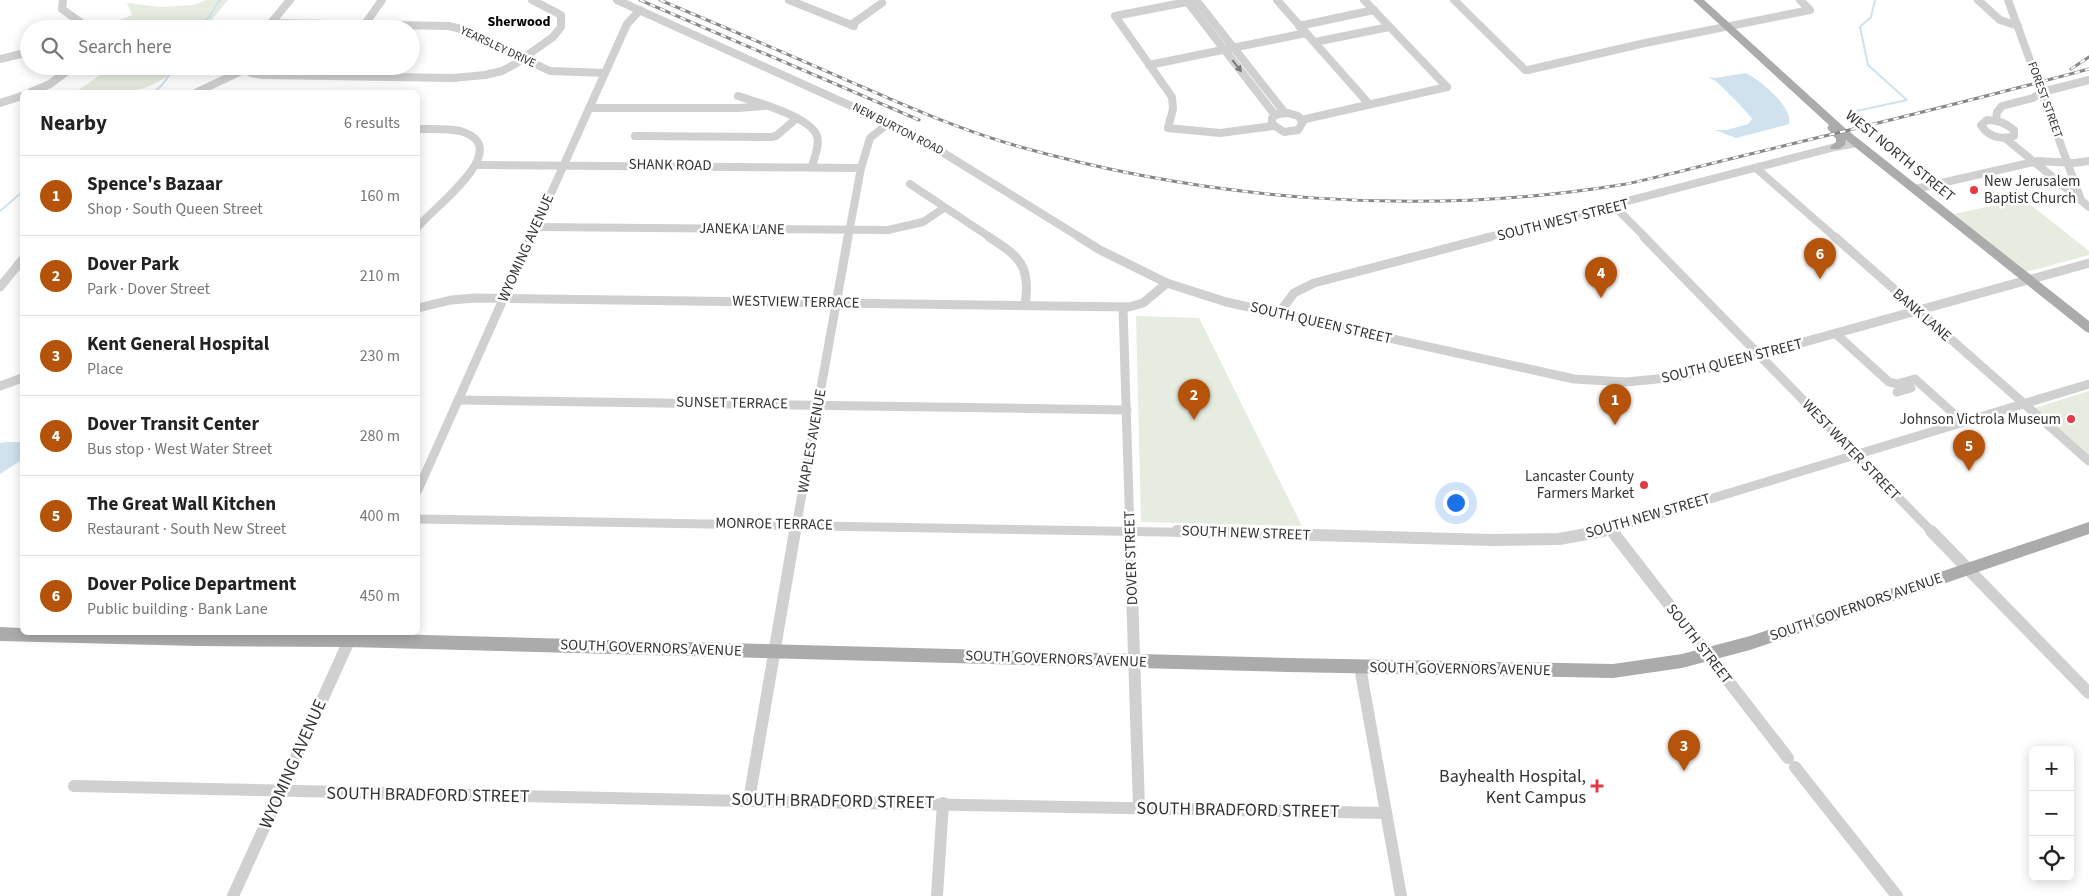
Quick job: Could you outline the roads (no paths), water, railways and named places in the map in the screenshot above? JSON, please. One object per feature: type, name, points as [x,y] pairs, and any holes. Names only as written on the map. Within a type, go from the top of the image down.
[{"type":"main road","name":"WEST NORTH STREET","points":[[1698,0],[1857,143],[2089,328]]},
{"type":"main road","points":[[1800,92],[1841,137],[1841,143],[1835,147]]},
{"type":"main road","name":"SOUTH GOVERNORS AVENUE","points":[[100,635],[351,636],[773,651],[1360,667],[1613,671],[1651,668],[1750,644],[1967,568],[2089,528]]},
{"type":"main road","name":"SOUTH GOVERNORS AVENUE","points":[[0,634],[20,634]]},
{"type":"street","points":[[63,0],[62,9],[67,14],[80,20]]},
{"type":"street","points":[[274,20],[290,0]]},
{"type":"street","points":[[367,20],[382,0]]},
{"type":"street","points":[[263,75],[468,76],[501,72],[523,59],[555,35],[562,23],[563,19],[556,11],[532,0]]},
{"type":"street","name":"NEW BURTON ROAD","points":[[617,0],[890,122],[939,148],[1100,250],[1167,283]]},
{"type":"street","points":[[789,0],[850,25],[878,2]]},
{"type":"street","points":[[1193,0],[1115,16],[1172,98],[1173,109],[1168,128],[1222,134],[1273,126],[1283,132],[1294,132],[1301,128],[1301,120]]},
{"type":"street","points":[[1193,0],[1234,47],[1285,113]]},
{"type":"street","points":[[1193,0],[1224,49],[1275,115]]},
{"type":"street","points":[[1276,0],[1369,104]]},
{"type":"street","points":[[1301,120],[1447,87],[1364,0]]},
{"type":"street","points":[[1454,0],[1527,70],[1810,10],[1800,0]]},
{"type":"street","points":[[1978,0],[2000,20],[2018,26]]},
{"type":"street","name":"FOREST STREET","points":[[2008,0],[2081,200]]},
{"type":"street","name":"WYOMING AVENUE","points":[[420,486],[627,24],[640,10]]},
{"type":"street","points":[[1300,26],[1374,10]]},
{"type":"street","name":"YEARSLEY DRIVE","points":[[420,26],[456,27],[523,59],[557,72],[605,73]]},
{"type":"street","points":[[1315,42],[1389,27]]},
{"type":"street","points":[[1149,66],[1306,33]]},
{"type":"street","points":[[0,59],[20,54]]},
{"type":"street","points":[[36,90],[50,84],[62,75]]},
{"type":"street","points":[[201,90],[230,75]]},
{"type":"street","points":[[1996,120],[1997,112],[2002,106],[2034,98],[2042,92],[2088,81]]},
{"type":"street","points":[[738,96],[797,118],[813,129],[817,136],[812,167]]},
{"type":"street","points":[[0,103],[20,97]]},
{"type":"street","points":[[589,108],[739,108],[764,106]]},
{"type":"street","points":[[1273,126],[1271,121],[1275,115],[1293,114],[1301,120]]},
{"type":"street","points":[[635,136],[771,137],[776,136],[797,118]]},
{"type":"street","points":[[1996,120],[2005,123],[2014,130],[2014,136],[2005,138],[1994,136],[1983,129],[1983,122],[1996,120]]},
{"type":"street","name":"WAPLES AVENUE","points":[[749,800],[773,651],[861,168],[870,138],[890,122]]},
{"type":"street","points":[[420,130],[448,130],[468,135],[476,140],[480,147],[481,158],[478,165],[424,217],[420,224]]},
{"type":"street","points":[[2005,138],[2089,207]]},
{"type":"street","name":"SOUTH WEST STREET","points":[[1279,313],[1294,293],[1314,283],[1835,147],[1857,143]]},
{"type":"street","points":[[1915,189],[2033,162],[2078,163],[2089,161]]},
{"type":"street","name":"SHANK ROAD","points":[[478,165],[861,168]]},
{"type":"street","name":"BANK LANE","points":[[1756,168],[2089,461]]},
{"type":"street","points":[[910,184],[1013,253],[1023,264],[1027,274],[1025,305]]},
{"type":"street","name":"WEST WATER STREET","points":[[1614,206],[2089,693]]},
{"type":"street","name":"JANEKA LANE","points":[[536,226],[900,229],[922,222],[944,208]]},
{"type":"street","points":[[0,287],[20,262]]},
{"type":"street","name":"SOUTH QUEEN STREET","points":[[1167,283],[1226,302],[1526,370],[1574,380],[1626,382],[1678,377],[1759,356],[2028,279],[2087,265]]},
{"type":"street","name":"WESTVIEW TERRACE","points":[[420,308],[461,299],[504,298],[1123,307],[1143,303],[1167,283]]},
{"type":"street","name":"DOVER STREET","points":[[1123,307],[1139,808]]},
{"type":"street","points":[[1836,334],[1883,378],[1897,384],[1915,379],[1963,422]]},
{"type":"street","points":[[0,386],[20,379]]},
{"type":"street","name":"SOUTH NEW STREET","points":[[1130,530],[1491,540],[1558,539],[1610,529],[1730,491],[1856,456],[2089,384]]},
{"type":"street","points":[[1897,392],[1911,388]]},
{"type":"street","name":"SUNSET TERRACE","points":[[458,400],[1127,410]]},
{"type":"street","name":"MONROE TERRACE","points":[[420,519],[1130,530]]},
{"type":"street","name":"SOUTH STREET","points":[[1610,529],[1897,896]]},
{"type":"street","name":"WYOMING AVENUE","points":[[233,896],[351,636]]},
{"type":"street","points":[[1360,667],[1401,896]]},
{"type":"street","name":"SOUTH BRADFORD STREET","points":[[74,786],[280,792],[943,803],[1386,813]]},
{"type":"street","points":[[937,896],[943,803]]},
{"type":"water","points":[[1746,73],[1775,95],[1786,110],[1789,124],[1736,138],[1715,130],[1727,130],[1748,124],[1752,119],[1718,83],[1707,77],[1715,78]]},
{"type":"water","points":[[20,442],[20,461],[0,474],[0,443]]},
{"type":"waterway","points":[[207,20],[220,0]]},
{"type":"waterway","points":[[1852,112],[1907,100],[1868,65],[1860,27],[1871,17],[1875,0]]},
{"type":"waterway","points":[[156,90],[169,75]]},
{"type":"waterway","points":[[0,211],[20,194]]},
{"type":"railway","points":[[640,0],[919,120]]},
{"type":"railway","points":[[660,0],[913,109],[996,140],[1091,165],[1165,180],[1241,191],[1317,198],[1393,201],[1469,200],[1545,195],[1620,185],[1896,119],[2089,69]]},
{"type":"railway","points":[[2071,69],[2089,57]]},
{"type":"place","name":"New Jerusalem Baptist Church","points":[[1974,190]]},
{"type":"place","name":"Dover Police Department","points":[[1820,279]]},
{"type":"place","name":"Dover Transit Center","points":[[1601,298]]},
{"type":"place","name":"Johnson Victrola Museum","points":[[2071,419]]},
{"type":"place","name":"Dover Park","points":[[1194,420]]},
{"type":"place","name":"Spence's Bazaar","points":[[1615,425]]},
{"type":"place","name":"The Great Wall Kitchen","points":[[1969,471]]},
{"type":"place","name":"Lancaster County Farmers Market","points":[[1644,485]]},
{"type":"place","name":"Kent General Hospital","points":[[1684,771]]},
{"type":"place","name":"Bayhealth Hospital, Kent Campus","points":[[1597,786]]},
{"type":"district","name":"Sherwood","points":[[519,22]]}]
